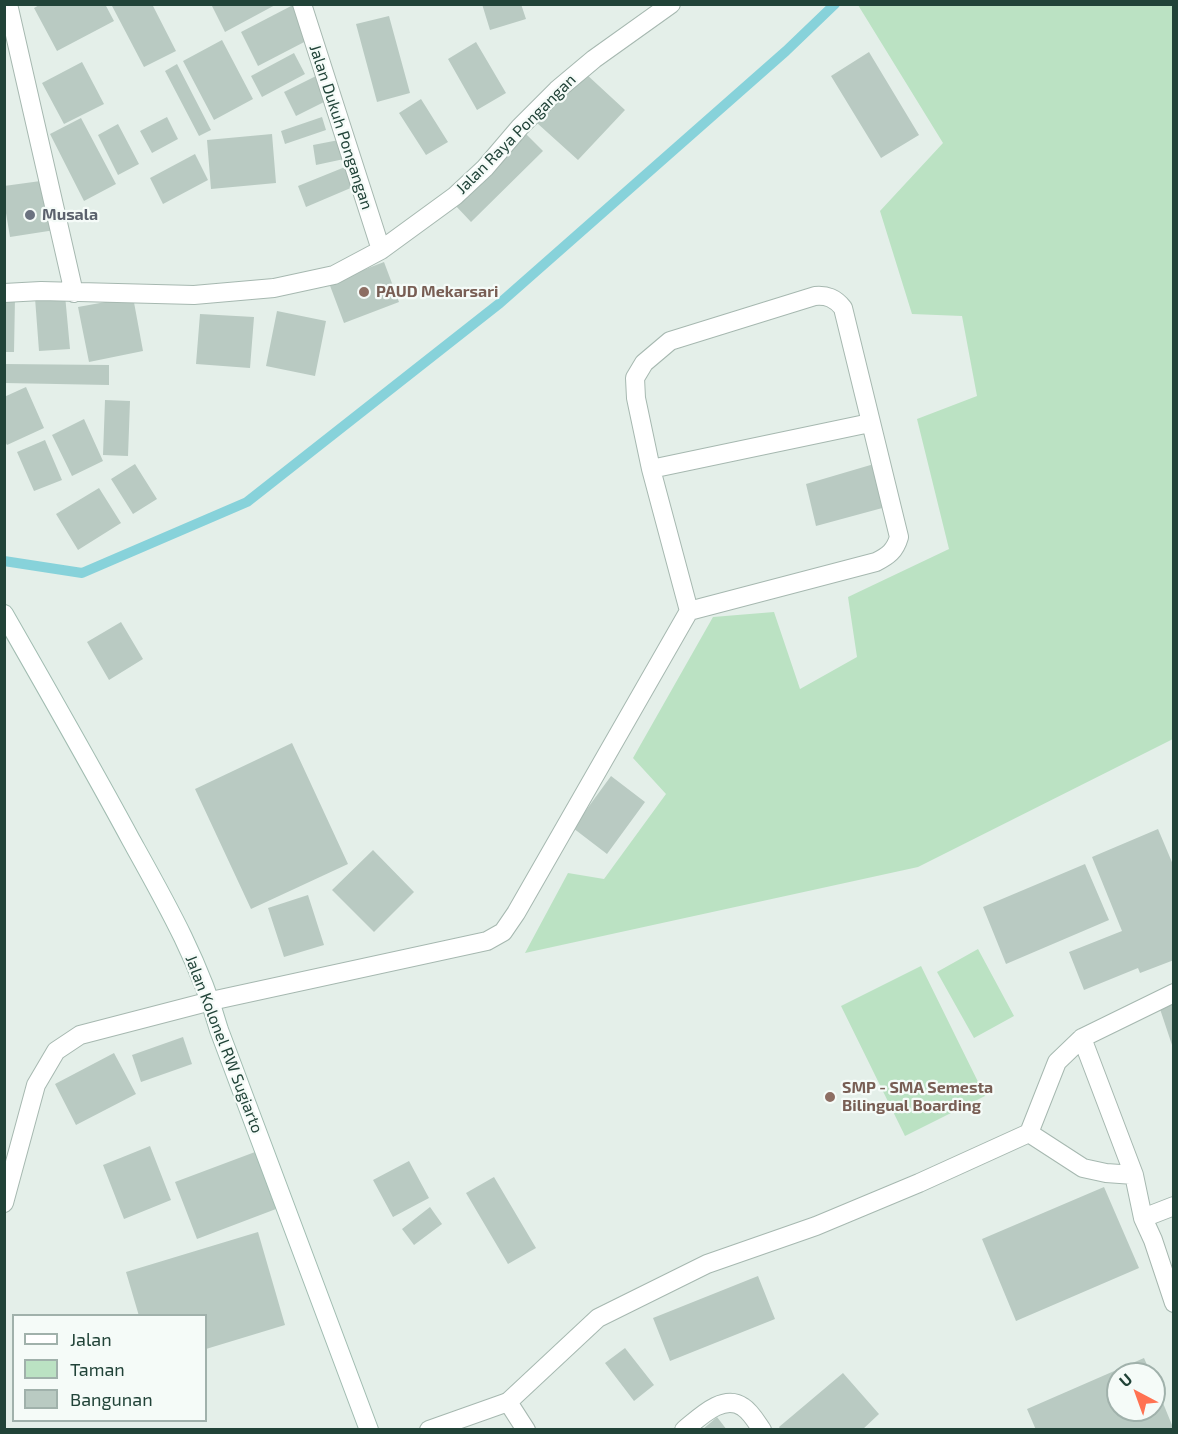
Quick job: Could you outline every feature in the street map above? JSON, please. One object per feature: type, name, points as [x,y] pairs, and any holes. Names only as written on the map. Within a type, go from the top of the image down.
[{"type":"street","points":[[8,4],[74,293]]},
{"type":"street","name":"Jalan Dukuh Pongangan","points":[[302,4],[381,250]]},
{"type":"street","name":"Jalan Raya Pongangan","points":[[4,293],[194,295],[274,288],[334,275],[381,250],[454,196],[485,168],[557,90],[594,59],[671,4]]},
{"type":"street","points":[[4,1203],[36,1085],[56,1052],[80,1035],[211,1001],[487,941],[503,932],[689,611],[651,469],[636,398],[635,378],[644,363],[670,341],[815,296],[833,299],[843,308],[898,537],[896,546],[889,555],[876,562],[689,611]]},
{"type":"street","points":[[651,469],[870,423]]},
{"type":"street","name":"Jalan Kolonel RW Sugiarto","points":[[6,617],[57,703],[174,917],[211,1001],[219,1030],[369,1430]]},
{"type":"street","points":[[429,1430],[508,1402],[598,1318],[707,1264],[816,1226],[919,1183],[1029,1133],[1057,1062],[1082,1038],[1173,993]]},
{"type":"street","points":[[1082,1038],[1134,1174],[1143,1218],[1153,1240],[1173,1303]]},
{"type":"street","points":[[1029,1133],[1083,1168],[1106,1173],[1134,1174]]},
{"type":"street","points":[[1143,1218],[1173,1206]]},
{"type":"street","points":[[508,1402],[526,1430]]},
{"type":"street","points":[[684,1430],[722,1403],[734,1403],[744,1407],[762,1430]]},
{"type":"green space","points":[[858,5],[1173,5],[1173,739],[918,867],[525,953],[568,873],[604,879],[666,794],[633,758],[713,617],[774,612],[800,689],[857,657],[848,597],[949,549],[917,419],[977,396],[962,316],[912,314],[880,211],[943,143]]},
{"type":"green space","points":[[978,949],[1014,1016],[974,1038],[937,972]]},
{"type":"green space","points":[[921,966],[985,1096],[905,1136],[841,1006]]},
{"type":"building","points":[[41,4],[105,4],[114,21],[57,51],[34,8]]},
{"type":"building","points":[[111,4],[152,4],[176,51],[144,67]]},
{"type":"building","points":[[211,4],[277,4],[225,32]]},
{"type":"building","points":[[482,4],[521,4],[526,19],[490,30]]},
{"type":"building","points":[[293,5],[310,39],[258,66],[241,32]]},
{"type":"building","points":[[389,16],[410,93],[377,102],[356,24]]},
{"type":"building","points":[[222,40],[253,99],[214,120],[183,61]]},
{"type":"building","points":[[476,42],[506,93],[477,110],[448,59]]},
{"type":"building","points":[[869,52],[919,135],[881,158],[831,76]]},
{"type":"building","points":[[294,53],[305,74],[262,97],[251,76]]},
{"type":"building","points":[[82,62],[104,104],[64,124],[42,83]]},
{"type":"building","points":[[177,64],[211,130],[199,136],[165,71]]},
{"type":"building","points":[[585,73],[625,110],[578,160],[537,123]]},
{"type":"building","points":[[318,75],[330,99],[296,116],[284,92]]},
{"type":"building","points":[[421,99],[448,142],[426,155],[399,113]]},
{"type":"building","points":[[167,117],[178,139],[152,153],[140,131]]},
{"type":"building","points":[[322,117],[326,130],[285,144],[281,131]]},
{"type":"building","points":[[81,118],[116,184],[84,201],[50,134]]},
{"type":"building","points":[[118,124],[139,164],[118,175],[98,135]]},
{"type":"building","points":[[272,134],[276,183],[211,189],[207,140]]},
{"type":"building","points":[[526,134],[543,151],[471,222],[455,205]]},
{"type":"building","points":[[339,140],[344,159],[316,165],[313,145]]},
{"type":"building","points":[[195,154],[208,180],[163,204],[150,178]]},
{"type":"building","points":[[345,167],[353,187],[306,207],[298,186]]},
{"type":"building","name":"Musala","points":[[48,180],[55,230],[10,237],[4,186]]},
{"type":"building","name":"PAUD Mekarsari","points":[[384,262],[399,302],[344,323],[329,283]]},
{"type":"building","points":[[65,295],[70,349],[39,351],[35,298]]},
{"type":"building","points":[[133,297],[143,351],[89,362],[78,307]]},
{"type":"building","points":[[4,298],[15,298],[14,352],[4,352]]},
{"type":"building","points":[[277,311],[326,321],[315,376],[266,366]]},
{"type":"building","points":[[200,314],[254,317],[250,368],[196,364]]},
{"type":"building","points":[[4,364],[109,365],[109,385],[4,383]]},
{"type":"building","points":[[26,387],[44,428],[7,445],[4,440],[4,397]]},
{"type":"building","points":[[105,400],[130,401],[128,456],[103,455]]},
{"type":"building","points":[[84,419],[103,461],[72,476],[52,435]]},
{"type":"building","points":[[45,440],[62,480],[34,491],[17,452]]},
{"type":"building","points":[[135,464],[157,499],[133,514],[111,479]]},
{"type":"building","points":[[874,464],[886,507],[816,526],[806,484]]},
{"type":"building","points":[[99,488],[121,523],[78,550],[56,514]]},
{"type":"building","points":[[121,622],[143,659],[109,680],[87,642]]},
{"type":"building","points":[[292,743],[348,864],[251,909],[195,789]]},
{"type":"building","points":[[611,776],[645,802],[607,854],[573,828]]},
{"type":"building","points":[[1158,829],[1174,867],[1174,960],[1140,973],[1138,968],[1084,990],[1069,952],[1122,931],[1092,857]]},
{"type":"building","points":[[373,850],[414,892],[374,932],[332,890]]},
{"type":"building","points":[[1085,864],[1109,920],[1006,964],[983,907]]},
{"type":"building","points":[[308,895],[324,945],[284,957],[268,908]]},
{"type":"building","points":[[1174,1001],[1174,1048],[1173,1048],[1159,1006]]},
{"type":"building","points":[[183,1037],[192,1064],[141,1082],[132,1055]]},
{"type":"building","points":[[114,1053],[136,1094],[76,1125],[55,1084]]},
{"type":"building","points":[[150,1146],[171,1200],[124,1219],[103,1165]]},
{"type":"building","points":[[255,1152],[276,1209],[197,1239],[175,1182]]},
{"type":"building","points":[[409,1161],[429,1198],[393,1217],[373,1180]]},
{"type":"building","points":[[494,1177],[536,1248],[508,1264],[466,1193]]},
{"type":"building","points":[[1104,1187],[1139,1268],[1016,1321],[982,1239]]},
{"type":"building","points":[[430,1207],[442,1224],[414,1245],[402,1229]]},
{"type":"building","points":[[258,1232],[285,1325],[207,1349],[207,1314],[138,1314],[126,1272]]},
{"type":"building","points":[[758,1276],[775,1319],[670,1361],[653,1318]]},
{"type":"building","points":[[625,1348],[654,1385],[634,1401],[605,1363]]},
{"type":"building","points":[[843,1373],[879,1414],[862,1430],[781,1430],[779,1427]]},
{"type":"building","points":[[1106,1375],[1106,1422],[1166,1422],[1166,1410],[1174,1430],[1036,1430],[1027,1409]]},
{"type":"building","points":[[717,1417],[727,1430],[702,1430]]},
{"type":"waterway","points":[[4,561],[82,573],[247,502],[500,303],[786,51],[835,4]]},
{"type":"place","name":"Musala","points":[[30,215]]},
{"type":"place","name":"PAUD Mekarsari","points":[[364,292]]},
{"type":"place","name":"SMP - SMA Semesta Bilingual Boarding","points":[[830,1097]]}]
